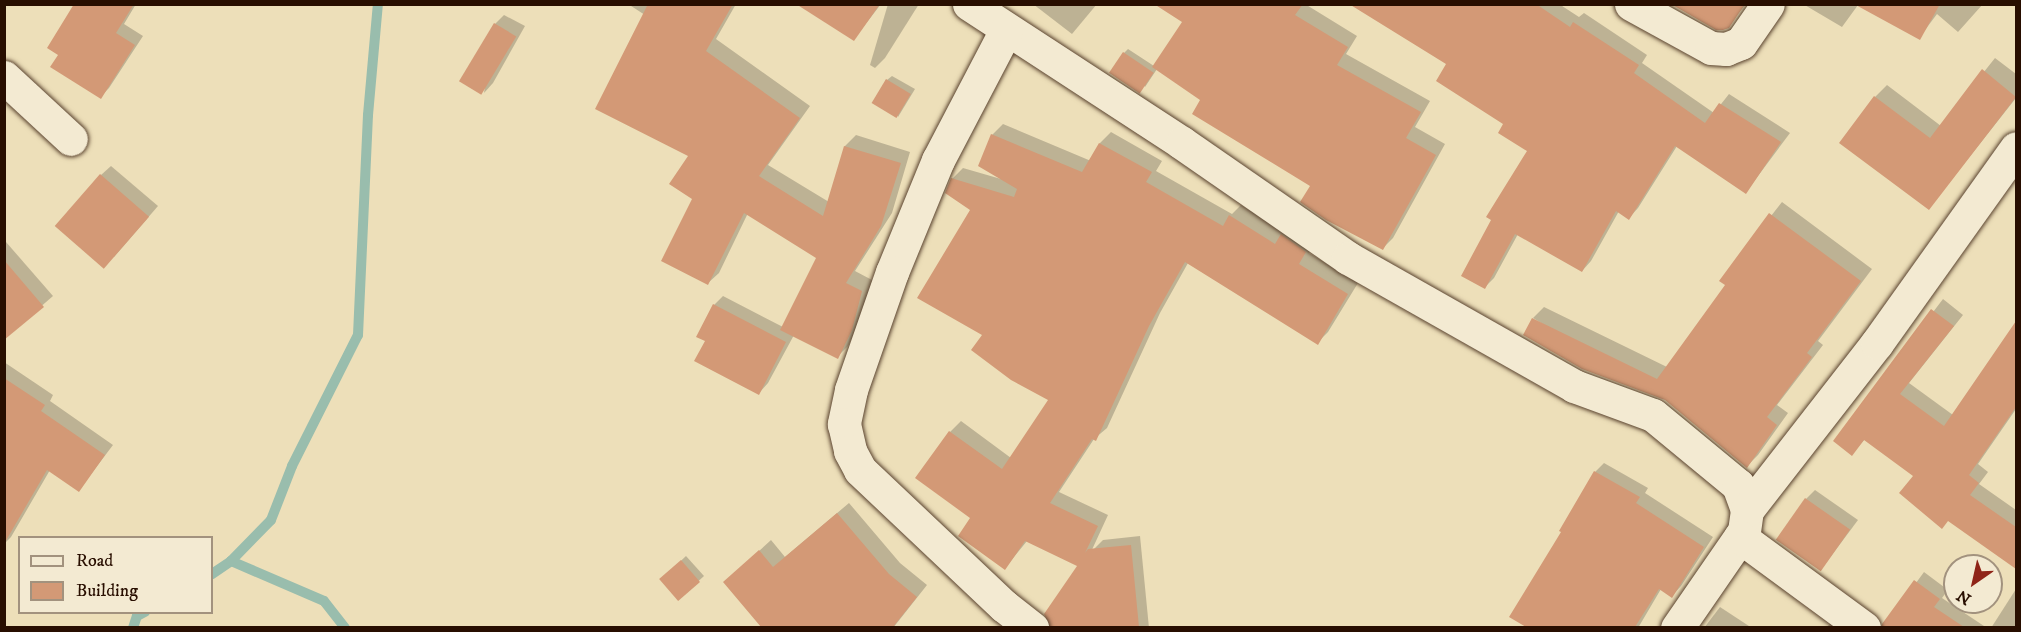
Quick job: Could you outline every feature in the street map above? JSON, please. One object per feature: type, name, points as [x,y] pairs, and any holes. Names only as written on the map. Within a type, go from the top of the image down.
[{"type":"street","points":[[969,4],[1182,143],[1348,258],[1574,386],[1653,415],[1738,485],[1743,523],[1864,627]]},
{"type":"street","points":[[1631,4],[1711,48],[1726,49],[1741,42],[1768,4]]},
{"type":"street","points":[[1006,30],[933,170],[892,272],[851,390],[844,424],[850,451],[860,470],[1004,606],[1032,627]]},
{"type":"street","points":[[4,76],[71,139]]},
{"type":"street","points":[[1677,627],[1743,523],[1877,343],[2016,148]]},
{"type":"building","points":[[74,4],[134,4],[116,33],[135,45],[101,99],[50,67],[58,55],[47,48]]},
{"type":"building","points":[[648,4],[733,4],[706,51],[800,118],[759,176],[823,216],[844,146],[901,163],[881,226],[846,283],[862,291],[852,330],[838,359],[780,330],[816,258],[744,213],[708,285],[661,261],[692,199],[669,184],[688,156],[595,109]]},
{"type":"building","points":[[796,4],[880,4],[854,41]]},
{"type":"building","points":[[1154,4],[1303,4],[1295,15],[1348,47],[1337,65],[1421,112],[1406,138],[1436,155],[1383,250],[1326,220],[1300,202],[1310,186],[1192,114],[1200,100],[1152,67],[1182,22]]},
{"type":"building","points":[[1349,4],[1536,4],[1570,27],[1573,22],[1639,65],[1634,73],[1705,123],[1719,103],[1781,142],[1746,194],[1675,146],[1629,220],[1616,211],[1582,272],[1515,234],[1485,289],[1461,276],[1491,220],[1486,217],[1527,151],[1498,133],[1503,124],[1436,81],[1446,64]]},
{"type":"building","points":[[1671,4],[1745,4],[1729,28],[1716,30]]},
{"type":"building","points":[[1854,4],[1940,4],[1920,40]]},
{"type":"building","points":[[494,23],[516,36],[481,95],[459,81]]},
{"type":"building","points":[[1123,52],[1154,73],[1140,93],[1109,73]]},
{"type":"building","points":[[1982,69],[2016,97],[1929,210],[1839,143],[1874,96],[1930,138]]},
{"type":"building","points":[[886,79],[911,94],[896,118],[872,103]]},
{"type":"building","points":[[991,134],[1082,172],[1099,143],[1152,172],[1146,182],[1223,226],[1229,215],[1275,244],[1281,234],[1306,252],[1299,264],[1348,294],[1318,345],[1185,262],[1149,326],[1096,441],[1092,439],[1050,503],[1098,526],[1085,553],[1088,549],[1131,545],[1139,627],[1050,627],[1044,614],[1077,566],[1025,541],[1005,570],[958,536],[970,518],[915,478],[949,431],[1002,469],[1048,400],[1011,380],[971,350],[982,335],[917,298],[970,210],[945,193],[951,178],[1014,197],[1017,189],[978,166]]},
{"type":"building","points":[[100,174],[149,217],[104,269],[55,226]]},
{"type":"building","points":[[1769,213],[1861,281],[1807,353],[1812,357],[1767,417],[1777,425],[1747,468],[1665,400],[1582,369],[1523,335],[1532,318],[1657,379],[1725,285],[1719,281]]},
{"type":"building","points":[[4,260],[44,307],[4,340]]},
{"type":"building","points":[[713,304],[786,342],[759,395],[694,361],[705,341],[696,337]]},
{"type":"building","points":[[1931,309],[1954,326],[1900,394],[1944,426],[2016,321],[2016,407],[1969,475],[1979,483],[1970,495],[2016,527],[2016,569],[2003,560],[2003,554],[1995,554],[1948,521],[1942,529],[1899,493],[1913,476],[1864,440],[1852,456],[1833,441]]},
{"type":"building","points":[[4,378],[45,405],[41,411],[105,455],[79,492],[47,470],[4,544]]},
{"type":"building","points":[[1594,471],[1640,497],[1636,503],[1704,547],[1672,598],[1659,589],[1635,627],[1526,627],[1509,617],[1561,532],[1559,531]]},
{"type":"building","points":[[1805,498],[1850,530],[1821,571],[1776,540]]},
{"type":"building","points":[[837,513],[889,574],[917,597],[893,627],[761,627],[723,582],[759,550],[773,567]]},
{"type":"building","points":[[681,560],[700,582],[678,601],[659,579]]},
{"type":"building","points":[[1914,580],[1940,599],[1934,607],[1964,627],[1882,627]]},
{"type":"waterway","points":[[213,573],[231,561],[271,520],[292,466],[358,335],[368,115],[378,4]]},
{"type":"waterway","points":[[231,561],[324,601],[345,628]]},
{"type":"waterway","points":[[133,628],[137,616],[141,614]]}]
